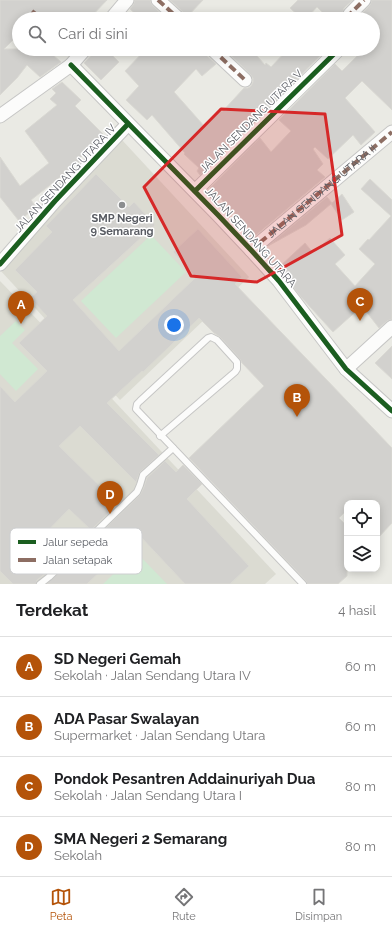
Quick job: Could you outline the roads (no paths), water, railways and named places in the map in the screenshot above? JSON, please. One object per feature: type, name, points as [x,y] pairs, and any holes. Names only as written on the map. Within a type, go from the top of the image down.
[{"type":"street","points":[[117,12],[127,0]]},
{"type":"street","points":[[158,0],[171,12]]},
{"type":"street","points":[[352,12],[364,0]]},
{"type":"street","points":[[0,116],[71,65],[79,56]]},
{"type":"street","points":[[219,56],[245,80]]},
{"type":"street","name":"JALAN SENDANG UTARA V","points":[[195,191],[332,56]]},
{"type":"street","name":"JALAN SENDANG UTARA","points":[[71,65],[251,250],[279,281],[346,369],[392,411]]},
{"type":"street","name":"JALAN SENDANG UTARA IV","points":[[0,264],[55,201],[128,124]]},
{"type":"street","name":"JALAN SENDANG UTARA II","points":[[251,250],[392,132]]},
{"type":"street","points":[[346,369],[392,327]]},
{"type":"lane","points":[[160,436],[237,369],[237,362],[217,340],[211,337],[208,338],[137,404],[136,409],[160,436],[303,584]]},
{"type":"lane","points":[[100,528],[137,492],[142,475],[173,448]]},
{"type":"lane","points":[[40,584],[53,574]]},
{"type":"place","name":"SMP Negeri 9 Semarang","points":[[122,205]]},
{"type":"place","name":"Pondok Pesantren Addainuriyah Dua","points":[[360,321]]},
{"type":"place","name":"SD Negeri Gemah","points":[[21,324]]},
{"type":"place","name":"ADA Pasar Swalayan","points":[[297,417]]},
{"type":"place","name":"SMA Negeri 2 Semarang","points":[[110,514]]}]
